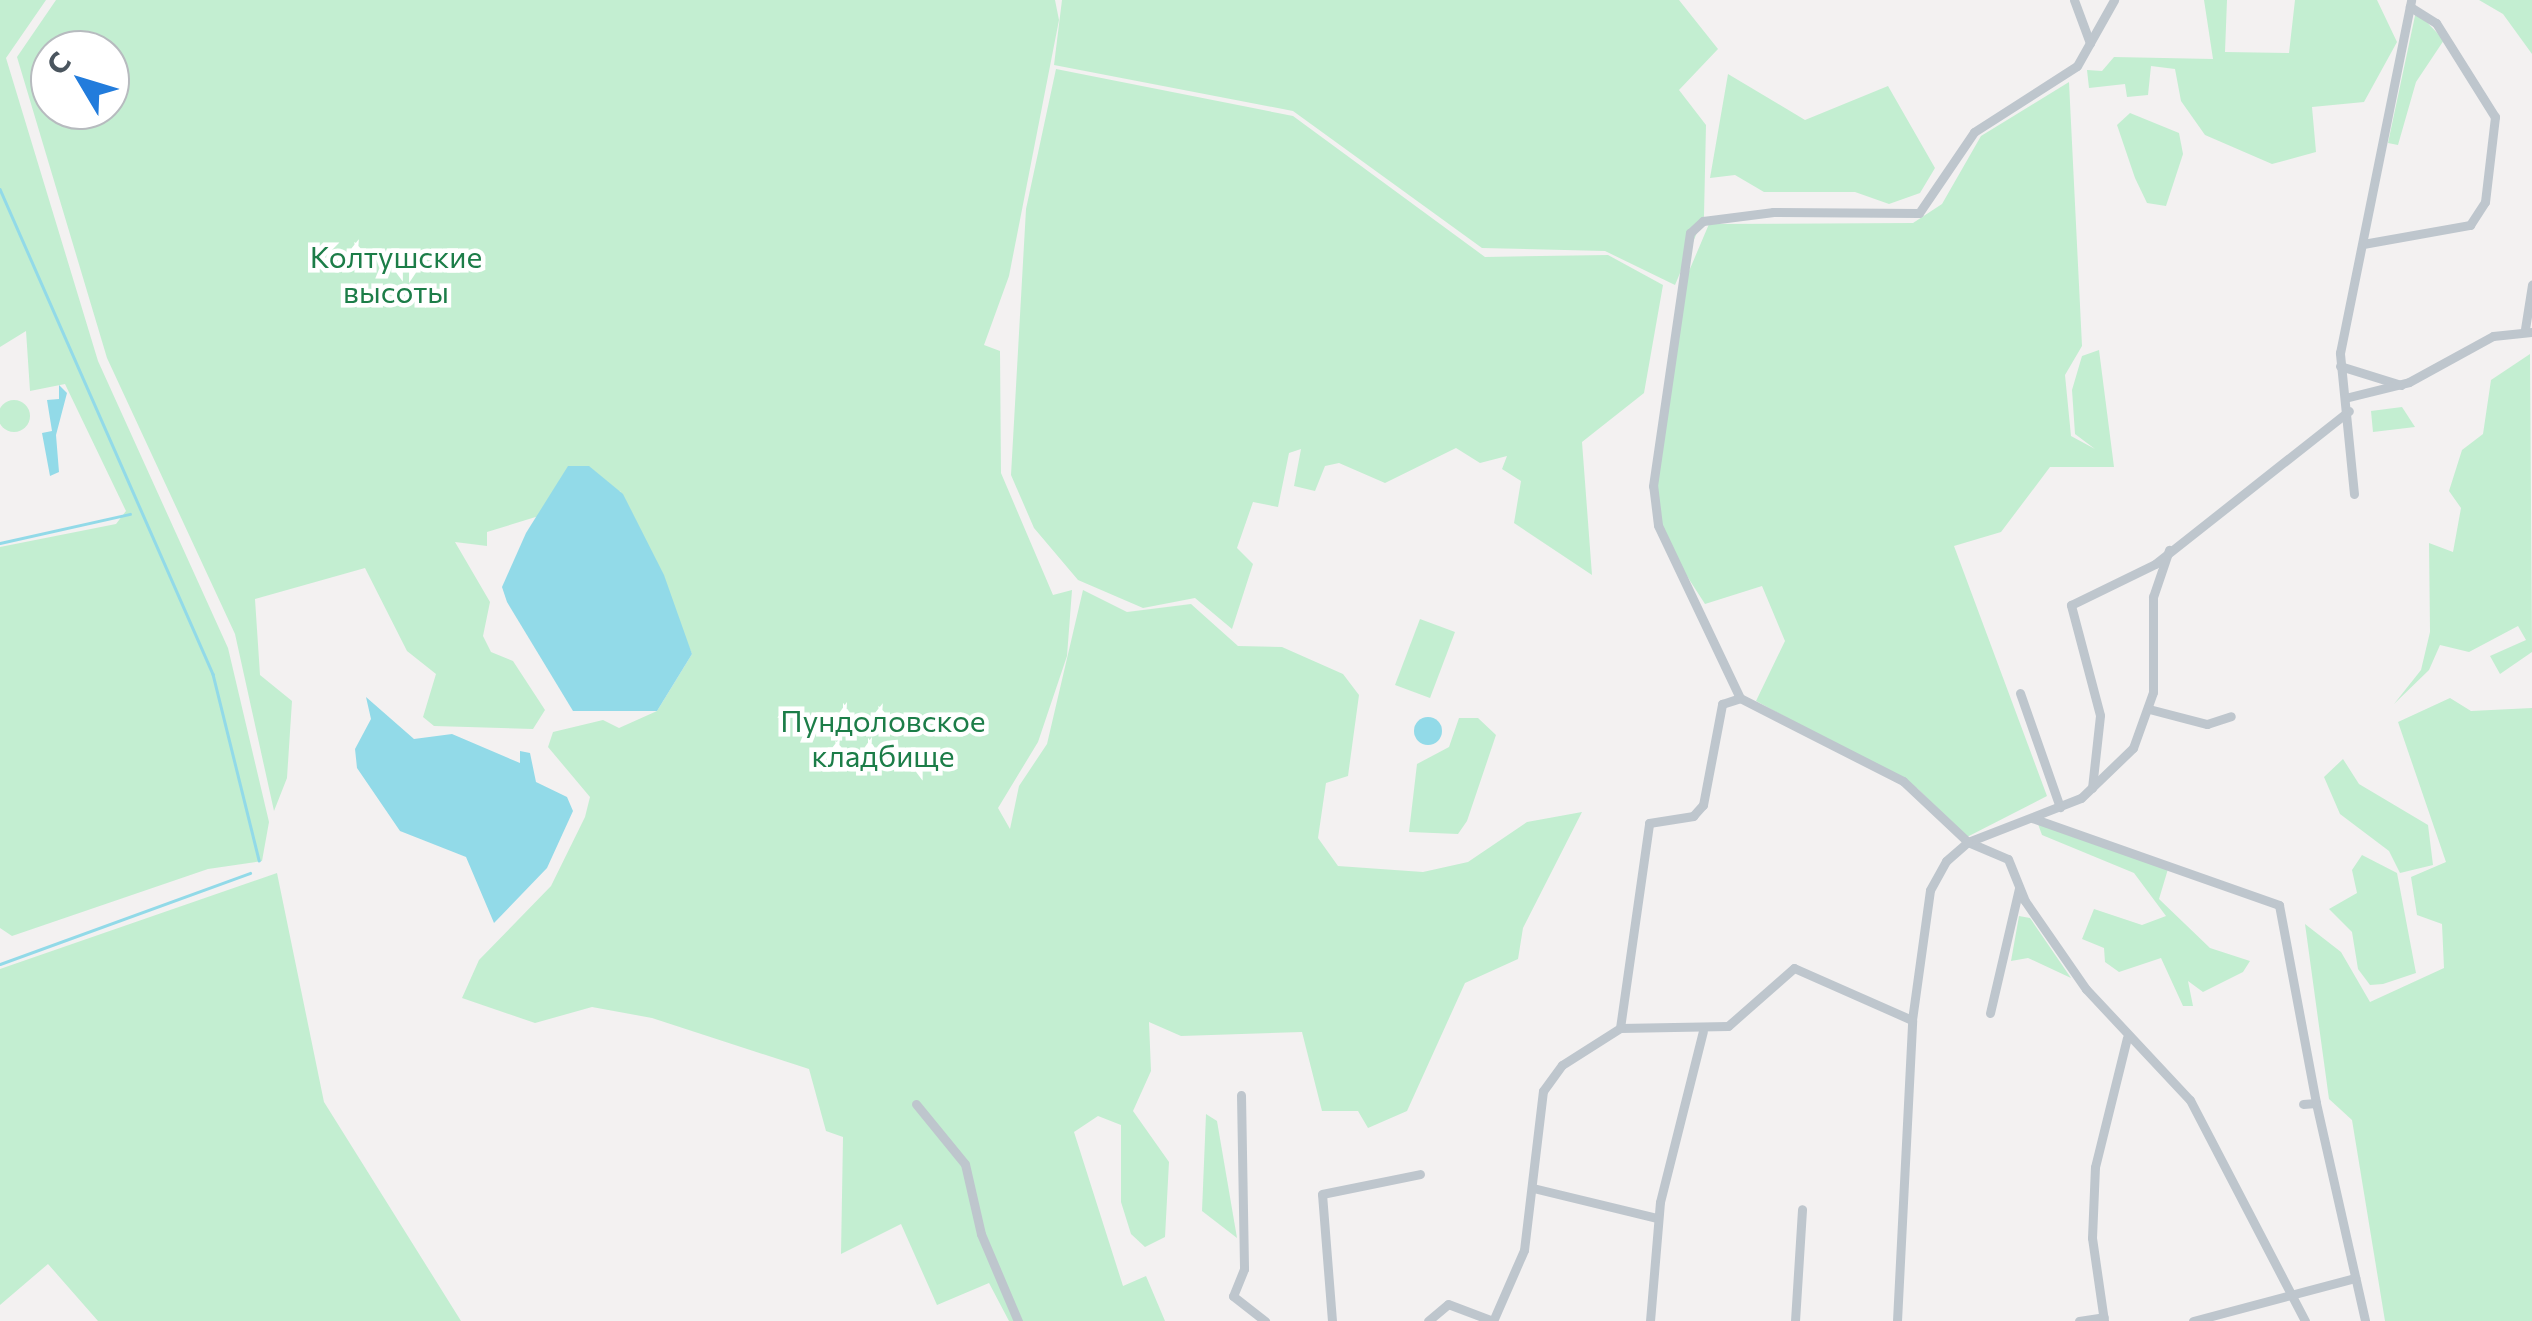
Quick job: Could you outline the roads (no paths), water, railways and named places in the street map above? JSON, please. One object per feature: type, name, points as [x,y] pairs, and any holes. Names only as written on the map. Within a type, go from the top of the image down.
[{"type":"street","points":[[2074,0],[2090,43]]},
{"type":"street","points":[[2114,0],[2069,73],[1974,132],[1919,213],[1773,212],[1703,222],[1690,234],[1653,486],[1658,524],[1740,698],[1903,780],[1968,842],[2008,859],[2019,886],[2086,989],[2197,1111],[2306,1321]]},
{"type":"street","points":[[2354,494],[2349,412],[2340,366],[2363,244],[2410,4],[2436,23],[2495,116],[2485,202],[2470,225],[2363,244]]},
{"type":"street","points":[[2345,398],[2401,385],[2528,330],[2532,285]]},
{"type":"street","points":[[2340,366],[2401,385]]},
{"type":"street","points":[[2091,790],[2100,714],[2071,605],[2116,588],[2349,412]]},
{"type":"street","points":[[1898,1321],[1912,1020],[1930,890],[1968,842],[2060,808],[2091,790],[2125,759],[2149,709],[2153,596],[2169,550]]},
{"type":"street","points":[[2020,693],[2060,808]]},
{"type":"street","points":[[1620,1028],[1649,823],[1693,816],[1703,804],[1722,704],[1740,698]]},
{"type":"street","points":[[2149,709],[2206,724],[2231,716]]},
{"type":"street","points":[[2029,818],[2279,905],[2316,1104],[2365,1321]]},
{"type":"street","points":[[1990,1013],[2019,886]]},
{"type":"street","points":[[1428,1321],[1448,1304],[1493,1321],[1519,1268],[1549,1078],[1620,1028],[1703,1031],[1728,1026],[1794,968],[1912,1020]]},
{"type":"street","points":[[1650,1321],[1657,1218],[1703,1031]]},
{"type":"street","points":[[2079,1321],[2104,1319],[2092,1238],[2095,1167],[2128,1038]]},
{"type":"street","points":[[1240,1095],[1244,1268],[1233,1296],[1265,1321]]},
{"type":"street","points":[[916,1104],[966,1164],[981,1234],[1018,1321]]},
{"type":"street","points":[[2303,1104],[2316,1104]]},
{"type":"street","points":[[1332,1321],[1322,1194],[1420,1174]]},
{"type":"street","points":[[1534,1188],[1657,1218]]},
{"type":"street","points":[[1795,1321],[1802,1209]]},
{"type":"street","points":[[2192,1321],[2355,1278]]},
{"type":"water","points":[[59,385],[67,393],[56,435],[59,472],[50,476],[42,433],[52,431],[47,400],[59,399]]},
{"type":"water","points":[[568,466],[589,466],[623,494],[664,575],[692,654],[657,711],[573,711],[507,602],[502,587],[526,533]]},
{"type":"water","points":[[366,697],[414,739],[452,734],[520,763],[520,751],[530,753],[536,782],[567,797],[573,811],[547,868],[494,923],[466,857],[400,831],[357,768],[355,749],[371,719]]},
{"type":"water","points":[[1428,717],[1438,721],[1442,731],[1438,741],[1428,745],[1418,741],[1414,731],[1418,721]]},
{"type":"waterway","points":[[0,189],[213,674],[259,860]]},
{"type":"waterway","points":[[0,543],[130,514]]},
{"type":"waterway","points":[[0,964],[250,873]]},
{"type":"park label","name":"Колтушские высоты","points":[[396,273]]},
{"type":"park label","name":"Пундоловское кладбище","points":[[883,737]]}]
